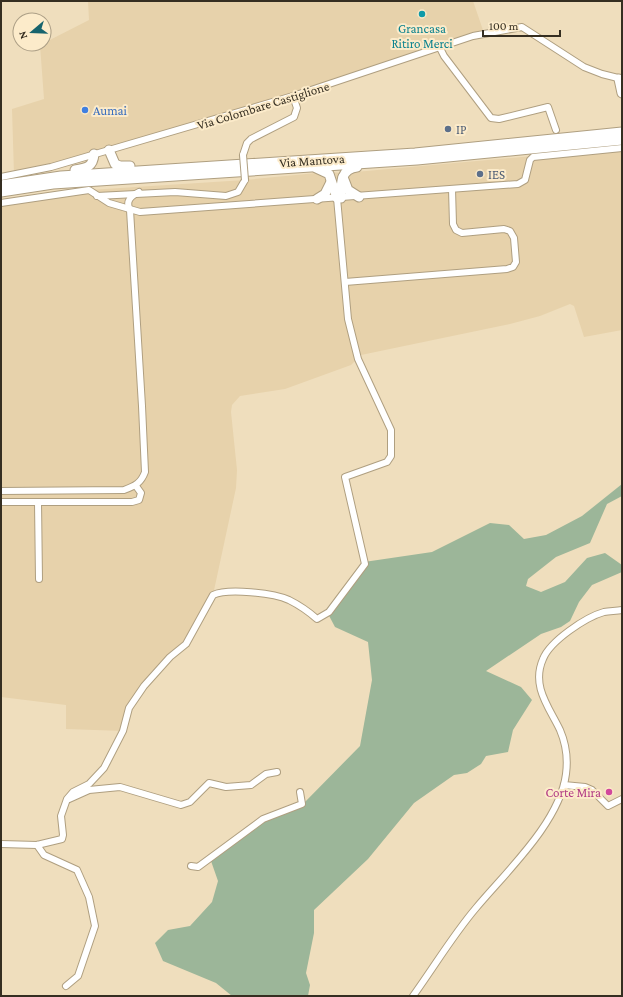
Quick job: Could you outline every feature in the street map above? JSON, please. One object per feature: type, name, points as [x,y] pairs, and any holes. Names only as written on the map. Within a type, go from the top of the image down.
[{"type":"highway","points":[[620,79],[622,93]]},
{"type":"highway","points":[[604,134],[622,128]]},
{"type":"highway","name":"Via Mantova","points":[[1,185],[42,178],[415,153],[622,132]]},
{"type":"highway","name":"Via Mantova","points":[[1,192],[53,184],[311,168],[622,140]]},
{"type":"highway","points":[[109,150],[112,160],[120,166],[163,169]]},
{"type":"highway","points":[[42,178],[91,166],[93,163],[94,154]]},
{"type":"highway","points":[[339,198],[343,177],[346,170],[370,165],[374,162]]},
{"type":"highway","points":[[311,168],[327,172],[339,198]]},
{"type":"highway","points":[[343,177],[348,190],[359,197]]},
{"type":"highway","points":[[317,199],[325,194],[331,182]]},
{"type":"street","name":"Via Colombare Castiglione","points":[[1,177],[51,167],[293,96],[484,33],[522,27],[584,66],[620,79]]},
{"type":"street","points":[[440,48],[444,56],[491,118],[499,119],[548,107],[556,130]]},
{"type":"street","points":[[97,196],[139,192],[175,192],[226,196],[238,192],[245,180],[243,155],[246,143],[294,117],[297,108],[293,96]]},
{"type":"street","points":[[1,203],[89,190],[107,202],[130,210],[145,212],[359,197],[521,183],[525,180],[530,160],[533,157],[622,148]]},
{"type":"street","points":[[345,282],[507,269],[513,266],[516,262],[514,238],[510,231],[504,229],[462,233],[456,230],[453,224],[452,189]]},
{"type":"street","points":[[1,491],[124,490],[136,486],[142,480],[144,472],[142,406],[130,210],[128,203],[130,198],[139,192]]},
{"type":"street","points":[[107,202],[113,196],[119,194]]},
{"type":"street","points":[[1,844],[37,845],[62,839],[61,816],[67,800],[72,792],[89,784],[104,768],[123,732],[129,708],[144,686],[170,657],[186,644],[213,595],[220,592],[226,592],[278,597],[288,600],[306,610],[317,619],[320,619],[330,612],[348,585],[363,568],[365,564],[345,477],[387,462],[391,456],[391,430],[358,359],[348,319],[339,198]]},
{"type":"street","points":[[1,502],[132,502],[139,500],[141,493],[136,486]]},
{"type":"street","points":[[38,502],[39,579]]},
{"type":"street","points":[[412,996],[476,908],[524,854],[557,805],[564,785],[567,756],[560,730],[541,692],[540,672],[542,660],[557,641],[578,626],[604,612],[622,610]]},
{"type":"street","points":[[67,800],[89,790],[120,787],[181,805],[190,802],[209,784],[226,787],[251,785],[266,774],[277,772]]},
{"type":"street","points":[[564,785],[584,787],[592,790],[608,806],[622,799]]},
{"type":"street","points":[[191,866],[198,867],[263,819],[302,804],[300,792]]},
{"type":"street","points":[[37,845],[44,855],[56,862],[77,870],[89,897],[95,926],[78,976],[66,986]]},
{"type":"shaded area","points":[[88,1],[473,1],[484,33],[309,91],[14,174],[12,109],[44,99],[41,52],[52,52],[52,39],[89,20]]},
{"type":"shaded area","points":[[622,148],[622,330],[584,337],[574,306],[570,304],[540,316],[510,324],[361,355],[351,365],[285,389],[240,396],[232,405],[231,412],[237,470],[236,488],[213,595],[186,644],[136,698],[123,731],[66,729],[66,705],[1,697],[1,203],[89,190],[245,180],[327,172],[344,173]]},
{"type":"green space","points":[[622,484],[622,496],[607,504],[590,543],[556,557],[528,579],[526,586],[541,592],[565,582],[587,558],[605,553],[622,565],[622,572],[592,585],[579,602],[570,621],[561,627],[541,634],[486,671],[521,687],[532,700],[513,730],[508,752],[486,756],[481,764],[467,773],[454,775],[414,803],[368,859],[314,910],[314,933],[306,973],[310,985],[308,996],[232,996],[216,983],[163,961],[155,943],[168,930],[190,926],[212,902],[218,881],[211,861],[261,821],[304,803],[360,746],[372,680],[368,642],[335,627],[326,610],[364,562],[432,552],[490,523],[509,525],[524,539],[546,535],[582,516]]},
{"type":"place","name":"Grancasa Ritiro Merci","points":[[422,14]]},
{"type":"place","name":"Aumai","points":[[85,110]]},
{"type":"place","name":"IP","points":[[448,129]]},
{"type":"place","name":"IES","points":[[480,174]]},
{"type":"place","name":"Corte Mira","points":[[609,792]]}]
